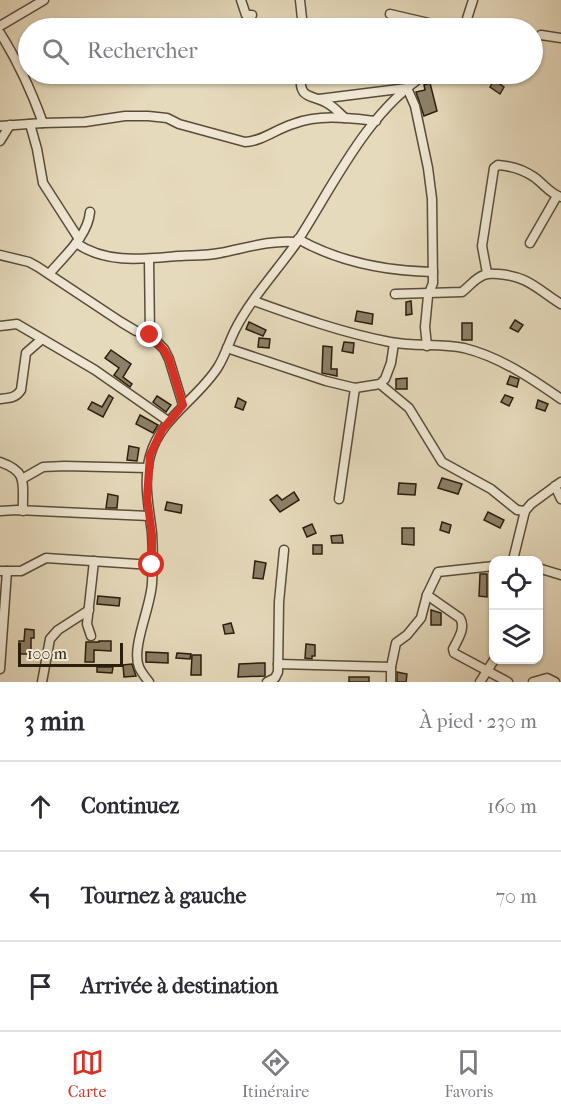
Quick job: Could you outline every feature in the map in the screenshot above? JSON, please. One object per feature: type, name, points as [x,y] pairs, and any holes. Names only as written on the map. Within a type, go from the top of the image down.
[{"type":"street","points":[[0,26],[44,0]]},
{"type":"street","points":[[241,0],[246,15],[252,15]]},
{"type":"street","points":[[300,0],[302,18]]},
{"type":"street","points":[[467,18],[473,0]]},
{"type":"street","points":[[390,14],[404,18]]},
{"type":"street","points":[[0,33],[18,61]]},
{"type":"street","points":[[543,35],[561,38]]},
{"type":"street","points":[[28,84],[42,123]]},
{"type":"street","points":[[302,84],[302,90],[307,96],[330,105],[345,118]]},
{"type":"street","points":[[149,682],[139,668],[136,657],[152,584],[152,535],[147,498],[150,455],[168,421],[218,368],[235,330],[297,240],[348,158],[376,121],[412,84]]},
{"type":"street","points":[[319,99],[407,88]]},
{"type":"street","points":[[407,88],[415,106],[432,199],[433,272],[425,327],[427,346]]},
{"type":"street","points":[[0,126],[148,116],[167,118],[178,124],[245,142],[255,141],[290,124],[308,119],[345,118],[376,121]]},
{"type":"street","points":[[30,124],[37,149],[42,183],[77,241],[86,250],[108,257],[149,259],[217,254],[276,241],[297,240],[319,250],[372,266],[433,272]]},
{"type":"street","points":[[0,141],[10,125]]},
{"type":"street","points":[[487,273],[482,246],[494,168],[498,165],[510,166],[534,177],[559,197],[530,243]]},
{"type":"street","points":[[49,274],[77,241],[88,223],[90,212]]},
{"type":"street","points":[[0,255],[30,262],[121,322],[136,331],[150,335],[169,359],[183,405]]},
{"type":"street","points":[[149,259],[150,335]]},
{"type":"street","points":[[395,294],[462,292],[471,286],[474,280],[487,273],[516,275],[561,304]]},
{"type":"street","points":[[254,301],[394,343],[462,348],[498,359],[561,399]]},
{"type":"street","points":[[0,326],[17,324],[95,370],[168,421]]},
{"type":"street","points":[[0,399],[13,398],[19,394],[23,360],[26,353],[42,339]]},
{"type":"street","points":[[227,348],[355,388],[380,384],[389,371],[394,343]]},
{"type":"street","points":[[380,384],[409,408],[442,462],[491,489],[512,507],[525,511]]},
{"type":"street","points":[[339,499],[355,388]]},
{"type":"street","points":[[0,462],[15,468],[22,479],[23,511]]},
{"type":"street","points":[[22,479],[43,467],[148,468]]},
{"type":"street","points":[[514,556],[525,511],[558,484],[561,499]]},
{"type":"street","points":[[0,511],[149,516]]},
{"type":"street","points":[[267,682],[275,678],[278,672],[279,602],[284,550]]},
{"type":"street","points":[[0,669],[3,571],[27,569],[46,558],[152,565]]},
{"type":"street","points":[[91,636],[87,627],[94,561]]},
{"type":"street","points":[[391,682],[396,643],[407,635],[421,618],[427,595],[437,574],[441,571],[489,566]]},
{"type":"street","points":[[543,570],[561,575]]},
{"type":"street","points":[[427,595],[460,618],[462,622],[462,630],[453,649],[454,652],[508,682]]},
{"type":"street","points":[[42,682],[50,639],[58,630],[88,610]]},
{"type":"street","points":[[278,664],[391,668]]},
{"type":"street","points":[[480,682],[492,664]]},
{"type":"street","points":[[533,682],[547,678],[555,682]]},
{"type":"building","points":[[430,84],[437,111],[424,116],[416,92],[425,90],[424,85]]},
{"type":"building","points":[[492,84],[500,84],[504,87],[500,94],[490,87]]},
{"type":"building","points":[[411,301],[412,314],[406,315],[406,302]]},
{"type":"building","points":[[357,311],[373,314],[372,324],[355,321]]},
{"type":"building","points":[[515,320],[523,325],[518,332],[510,328]]},
{"type":"building","points":[[249,322],[266,330],[263,336],[246,329]]},
{"type":"building","points":[[462,323],[472,323],[472,340],[462,340]]},
{"type":"building","points":[[259,338],[270,339],[269,348],[258,347]]},
{"type":"building","points":[[344,342],[354,343],[353,353],[342,351]]},
{"type":"building","points":[[323,346],[332,347],[331,369],[337,369],[337,376],[322,373]]},
{"type":"building","points":[[111,350],[131,364],[123,377],[132,384],[130,387],[114,375],[119,368],[105,358]]},
{"type":"building","points":[[510,376],[519,379],[517,387],[507,384]]},
{"type":"building","points":[[407,378],[407,389],[396,389],[396,379]]},
{"type":"building","points":[[109,395],[113,398],[103,417],[88,409],[92,402],[102,407]]},
{"type":"building","points":[[505,395],[513,398],[509,406],[501,402]]},
{"type":"building","points":[[157,396],[171,405],[166,412],[153,402]]},
{"type":"building","points":[[238,398],[246,402],[243,410],[235,407]]},
{"type":"building","points":[[538,400],[548,404],[545,411],[536,408]]},
{"type":"building","points":[[140,415],[158,425],[153,433],[136,424]]},
{"type":"building","points":[[129,446],[139,448],[137,461],[127,460]]},
{"type":"building","points":[[442,478],[462,484],[458,494],[438,488]]},
{"type":"building","points":[[399,483],[416,484],[415,495],[398,494]]},
{"type":"building","points":[[294,492],[299,500],[280,512],[270,500],[277,495],[282,500]]},
{"type":"building","points":[[108,494],[118,496],[117,508],[106,508]]},
{"type":"building","points":[[167,502],[182,505],[181,513],[165,510]]},
{"type":"building","points":[[488,512],[504,520],[500,528],[484,520]]},
{"type":"building","points":[[442,522],[451,525],[449,533],[440,530]]},
{"type":"building","points":[[312,524],[316,533],[307,537],[303,528]]},
{"type":"building","points":[[402,528],[414,528],[414,545],[402,544]]},
{"type":"building","points":[[342,535],[343,543],[332,543],[331,536]]},
{"type":"building","points":[[313,545],[322,545],[322,554],[313,554]]},
{"type":"building","points":[[255,561],[266,563],[263,579],[253,578]]},
{"type":"building","points":[[480,574],[487,574],[487,597],[479,596]]},
{"type":"building","points":[[98,596],[120,598],[119,606],[97,604]]},
{"type":"building","points":[[431,610],[441,613],[441,625],[431,625]]},
{"type":"building","points":[[231,623],[234,633],[225,634],[223,625]]},
{"type":"building","points":[[25,629],[34,630],[34,638],[31,638],[31,654],[19,654],[19,641],[24,641]]},
{"type":"building","points":[[111,641],[111,651],[94,650],[94,662],[85,662],[86,642]]},
{"type":"building","points":[[306,644],[315,645],[315,656],[312,656],[312,659],[305,658]]},
{"type":"building","points":[[146,652],[168,653],[168,663],[146,662]]},
{"type":"building","points":[[177,653],[191,654],[190,659],[176,658]]},
{"type":"building","points":[[192,655],[201,655],[201,675],[191,675]]},
{"type":"building","points":[[265,663],[265,676],[238,677],[239,664]]},
{"type":"building","points":[[132,664],[136,676],[124,677],[123,665]]},
{"type":"building","points":[[97,667],[113,667],[112,673],[97,672]]},
{"type":"building","points":[[397,672],[407,674],[406,682],[397,682]]},
{"type":"building","points":[[349,677],[369,677],[369,682],[349,682]]},
{"type":"route","points":[[150,335],[169,359],[183,405],[162,430],[150,455],[147,498],[152,535],[152,565]]}]
